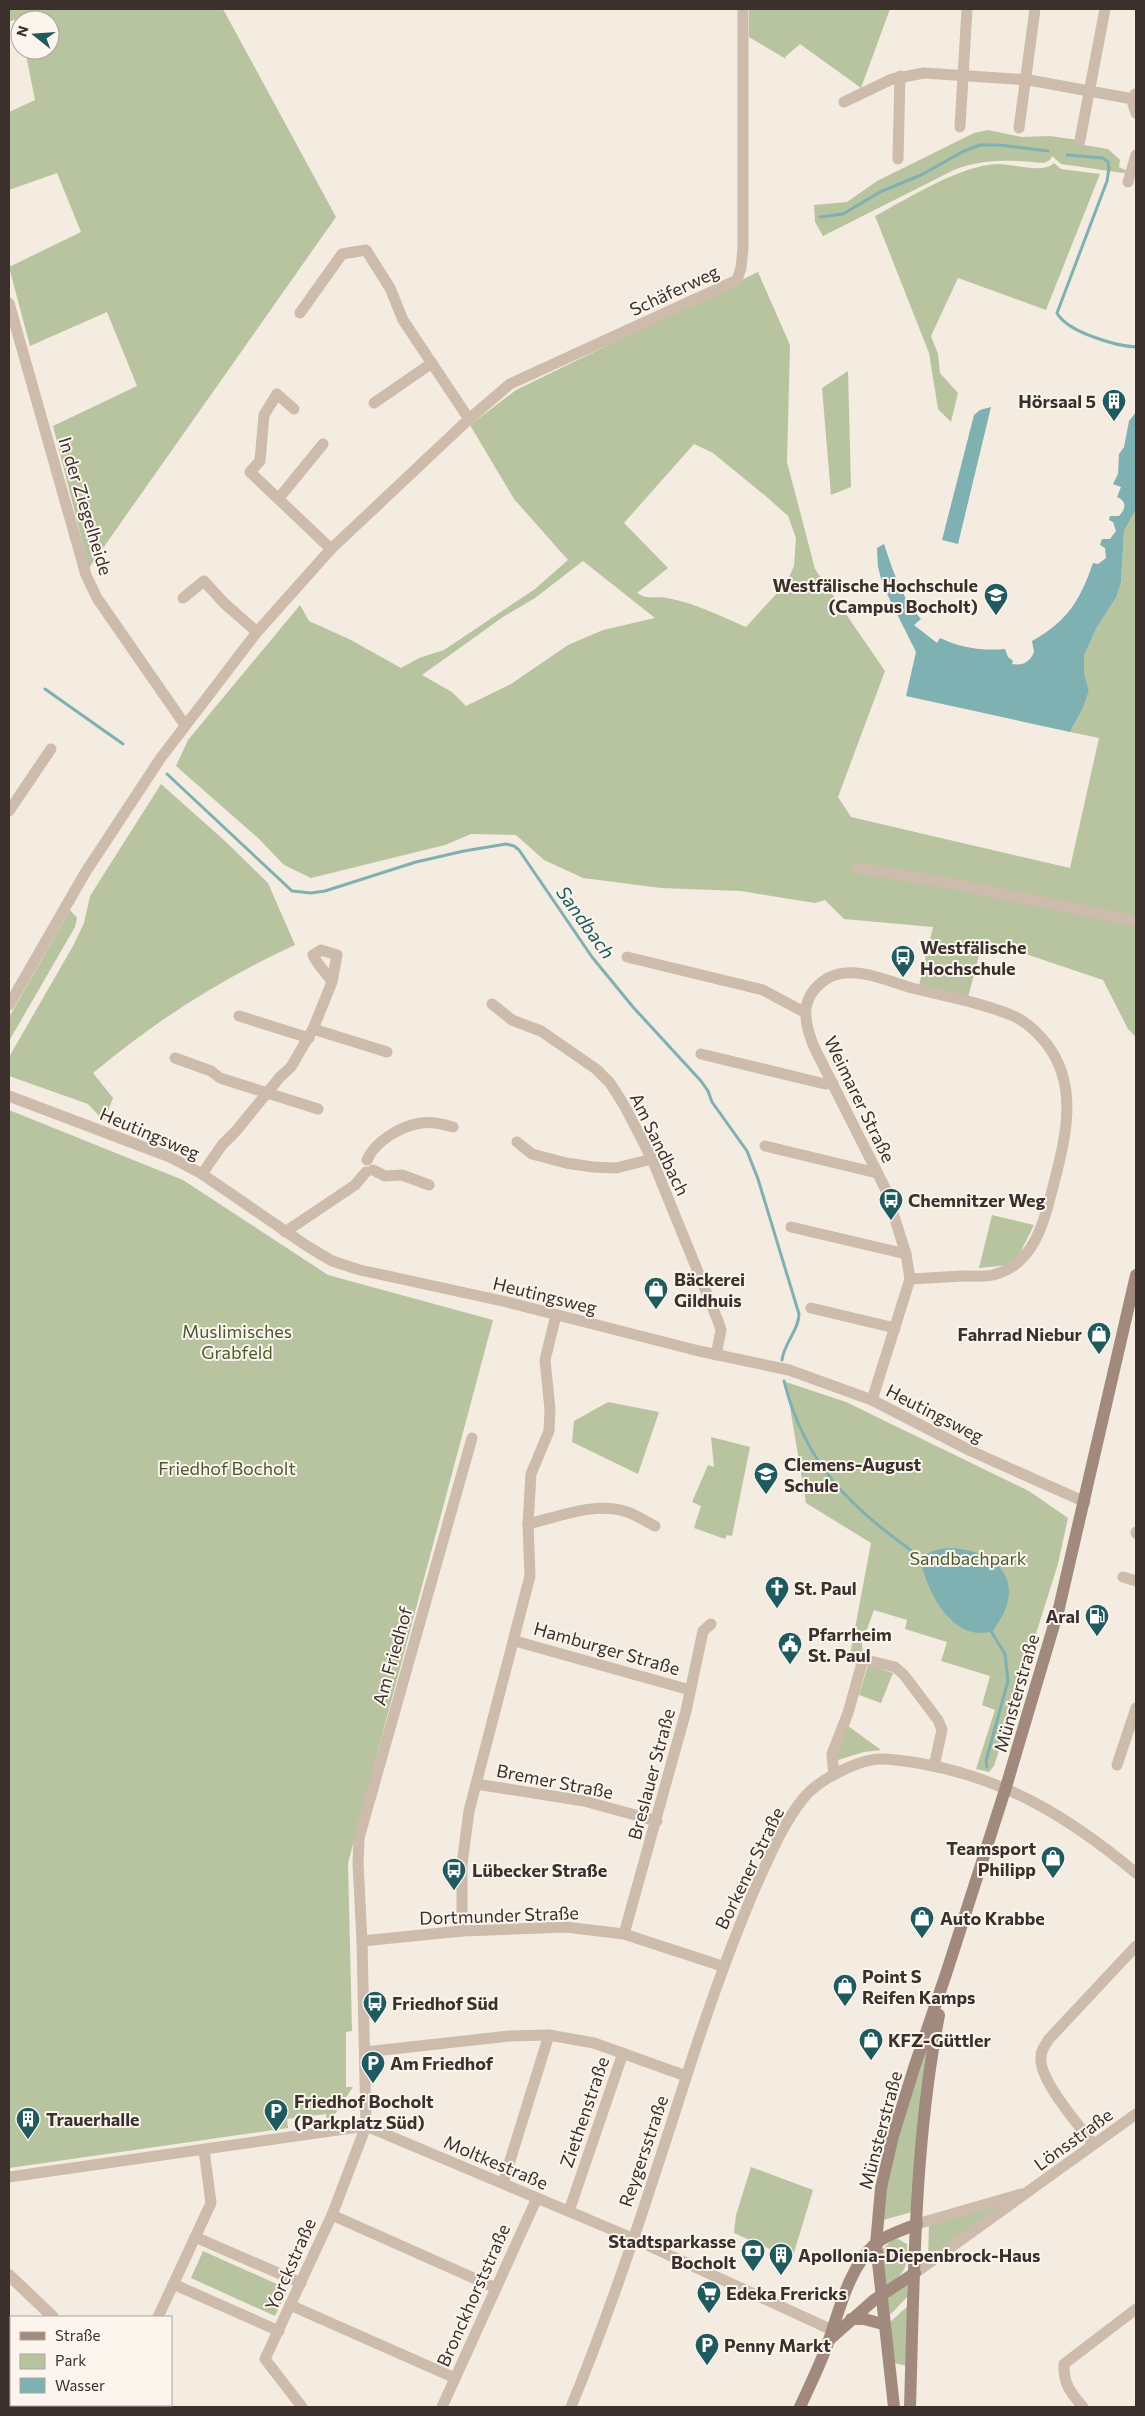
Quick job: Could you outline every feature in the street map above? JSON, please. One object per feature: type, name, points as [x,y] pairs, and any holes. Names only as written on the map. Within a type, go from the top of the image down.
[{"type":"main road","name":"Münsterstraße","points":[[894,2407],[883,2324],[876,2244],[881,2188],[893,2136],[1006,1787],[1059,1608],[1136,1276]]},
{"type":"main road","name":"Münsterstraße","points":[[830,2335],[880,2296],[915,2273],[928,2088],[935,2036],[948,1971]]},
{"type":"main road","name":"Münsterstraße","points":[[800,2407],[849,2284],[876,2244],[917,2224]]},
{"type":"main road","points":[[910,2407],[915,2273]]},
{"type":"main road","points":[[851,2319],[864,2319],[883,2324]]},
{"type":"street","name":"Schäferweg","points":[[185,725],[257,632],[332,549],[510,384],[737,280],[741,268],[743,248],[743,9]]},
{"type":"street","points":[[960,127],[967,9]]},
{"type":"street","points":[[1019,128],[1035,9]]},
{"type":"street","points":[[1080,140],[1105,9]]},
{"type":"street","points":[[844,102],[900,76],[924,72],[1026,80],[1135,96],[1133,108],[1136,113]]},
{"type":"street","points":[[898,159],[900,76]]},
{"type":"street","points":[[1128,182],[1136,155]]},
{"type":"street","points":[[300,313],[342,254],[366,250],[390,288],[402,320],[469,420]]},
{"type":"street","name":"In der Ziegelheide","points":[[9,304],[86,575],[97,598],[185,725]]},
{"type":"street","points":[[374,403],[432,363]]},
{"type":"street","points":[[294,409],[278,394],[267,409],[264,415],[260,461],[250,472],[332,549]]},
{"type":"street","points":[[278,498],[324,444]]},
{"type":"street","points":[[183,598],[204,581],[224,603],[257,632]]},
{"type":"street","points":[[9,1005],[85,873],[160,758],[185,725]]},
{"type":"street","points":[[9,812],[51,749]]},
{"type":"street","points":[[857,868],[938,881],[1136,921]]},
{"type":"street","points":[[628,957],[763,990],[804,1012],[812,992],[820,984],[829,977],[853,972],[961,1000],[1013,1016],[1042,1038],[1054,1053],[1062,1068],[1068,1100],[1065,1132],[1046,1214],[1037,1239],[1024,1258],[1012,1268],[992,1276],[910,1279]]},
{"type":"street","points":[[202,1174],[222,1144],[236,1131],[280,1077],[291,1067],[311,1033],[332,982]]},
{"type":"street","name":"Am Sandbach","points":[[492,1004],[512,1020],[541,1031],[596,1069],[610,1083],[624,1105],[652,1159],[721,1330],[716,1355]]},
{"type":"street","name":"Weimarer Straße","points":[[804,1012],[806,1028],[814,1047],[877,1173],[894,1214],[906,1254],[910,1279],[872,1400]]},
{"type":"street","points":[[239,1016],[387,1052]]},
{"type":"street","points":[[702,1054],[825,1084],[833,1083]]},
{"type":"street","points":[[175,1058],[211,1071],[220,1078],[318,1109]]},
{"type":"street","name":"Heutingsweg","points":[[9,1096],[170,1157],[202,1174],[285,1232],[332,1261],[360,1270],[556,1315],[716,1355],[789,1370],[872,1400],[971,1451],[1085,1502]]},
{"type":"street","points":[[285,1232],[355,1185],[369,1167],[371,1150],[384,1140],[408,1126],[423,1122],[453,1127]]},
{"type":"street","points":[[517,1142],[532,1154],[566,1163],[593,1167],[616,1168],[652,1159]]},
{"type":"street","points":[[765,1146],[877,1173]]},
{"type":"street","points":[[369,1167],[385,1176],[402,1175],[429,1185]]},
{"type":"street","points":[[791,1227],[906,1254]]},
{"type":"street","points":[[811,1308],[895,1328]]},
{"type":"street","points":[[462,1931],[461,1890],[464,1840],[476,1784],[515,1641],[530,1576],[528,1524],[531,1474],[549,1431],[550,1409],[546,1360],[556,1315]]},
{"type":"street","name":"Am Friedhof","points":[[366,2126],[362,1941],[358,1863],[359,1838],[472,1438]]},
{"type":"street","points":[[528,1524],[574,1512],[616,1509],[628,1512],[655,1526]]},
{"type":"street","points":[[1123,1577],[1136,1581]]},
{"type":"street","name":"Breslauer Straße","points":[[624,1934],[657,1821],[703,1630],[711,1624]]},
{"type":"street","name":"Hamburger Straße","points":[[515,1641],[690,1690]]},
{"type":"street","points":[[834,1776],[832,1754],[848,1712],[862,1663],[866,1660],[895,1668],[904,1675],[938,1720],[942,1730],[934,1766]]},
{"type":"street","points":[[1117,1765],[1136,1708]]},
{"type":"street","name":"Borkener Straße","points":[[686,2076],[722,1966],[772,1850],[803,1799],[834,1776],[858,1763],[882,1757],[934,1766],[1006,1787],[1065,1820],[1136,1873]]},
{"type":"street","name":"Bremer Straße","points":[[476,1784],[584,1801],[657,1821]]},
{"type":"street","name":"Dortmunder Straße","points":[[362,1941],[462,1931],[565,1927],[624,1934],[722,1966]]},
{"type":"street","points":[[1093,2144],[1045,2077],[1040,2058],[1043,2047],[1048,2039],[1136,1946]]},
{"type":"street","points":[[503,2184],[549,2035]]},
{"type":"street","points":[[365,2052],[509,2036],[549,2035],[594,2042],[686,2076]]},
{"type":"street","name":"Ziethenstraße","points":[[569,2211],[623,2053]]},
{"type":"street","name":"Reygersstraße","points":[[571,2407],[596,2344],[686,2076]]},
{"type":"street","name":"Lönsstraße","points":[[915,2273],[1136,2114]]},
{"type":"street","points":[[9,2177],[366,2126]]},
{"type":"street","name":"Moltkestraße","points":[[366,2126],[632,2238],[830,2335]]},
{"type":"street","name":"Yorckstraße","points":[[302,2407],[265,2359],[332,2215],[366,2126]]},
{"type":"street","points":[[158,2316],[211,2203],[204,2150]]},
{"type":"street","name":"Lönsstraße","points":[[917,2224],[1030,2192]]},
{"type":"street","name":"Bronckhorststraße","points":[[442,2407],[537,2198]]},
{"type":"street","points":[[332,2215],[496,2288]]},
{"type":"street","points":[[195,2237],[301,2283]]},
{"type":"street","points":[[9,2275],[52,2316]]},
{"type":"street","points":[[173,2284],[279,2331]]},
{"type":"street","points":[[290,2305],[455,2378]]},
{"type":"street","points":[[1083,2407],[1069,2391],[1063,2378],[1064,2364],[1136,2309]]},
{"type":"green space","points":[[9,9],[223,9],[336,217],[89,568],[53,426],[137,386],[107,312],[30,346],[9,267],[81,232],[57,173],[9,190],[9,112],[35,100],[27,60],[60,60],[60,10],[10,10],[9,21]]},
{"type":"green space","points":[[749,9],[890,9],[861,88],[800,44],[785,57],[786,59],[749,37]]},
{"type":"green space","points":[[988,130],[1022,137],[1050,136],[1085,141],[1084,145],[1108,149],[1120,160],[1119,167],[1127,171],[1123,173],[1061,164],[1052,156],[1050,160],[1044,163],[1009,161],[976,163],[954,170],[823,236],[815,222],[814,205],[847,202],[877,181],[974,133]]},
{"type":"green space","points":[[1054,163],[1061,169],[1100,174],[1046,310],[958,278],[931,336],[938,354],[940,373],[958,393],[951,422],[938,409],[929,353],[875,216],[951,176],[968,170],[998,164],[1043,168]]},
{"type":"green space","points":[[758,272],[790,345],[787,462],[815,569],[885,671],[838,797],[851,817],[1070,868],[1099,738],[1070,732],[1083,708],[1089,691],[1084,672],[1084,656],[1096,629],[1117,596],[1121,582],[1124,531],[1136,509],[1136,1037],[1128,1029],[1103,980],[993,943],[983,941],[968,997],[919,985],[933,927],[844,919],[825,900],[815,903],[741,891],[661,888],[583,878],[544,860],[516,835],[471,834],[445,845],[311,878],[284,865],[258,838],[176,766],[188,740],[300,605],[309,621],[349,639],[401,668],[419,658],[444,650],[535,589],[568,560],[514,499],[470,425],[516,390]],"holes":[[[694,444],[713,453],[788,516],[796,538],[794,566],[787,582],[746,627],[688,603],[667,598],[648,597],[637,593],[668,568],[624,523]],[[583,561],[655,618],[603,630],[568,645],[511,684],[466,706],[452,692],[422,675],[503,617],[535,598]]]},
{"type":"green space","points":[[848,371],[851,487],[831,495],[822,388]]},
{"type":"green space","points":[[161,784],[225,841],[268,883],[295,945],[241,972],[190,1002],[140,1036],[93,1073],[113,1098],[104,1121],[88,1104],[9,1076],[9,1057],[73,946],[84,923],[90,896]]},
{"type":"green space","points":[[70,910],[77,918],[75,927],[9,1041],[9,1017]]},
{"type":"green space","name":"Friedhof Bocholt","points":[[9,1110],[183,1180],[328,1275],[493,1320],[348,1863],[352,2031],[346,2032],[346,2087],[353,2087],[331,2120],[327,2121],[326,2114],[287,2119],[288,2128],[9,2168]]},
{"type":"green space","points":[[992,1215],[1034,1225],[1019,1255],[1008,1265],[979,1268]]},
{"type":"green space","name":"Sandbachpark","points":[[783,1381],[846,1402],[1029,1491],[1068,1518],[1058,1564],[994,1766],[989,1772],[976,1769],[995,1710],[982,1705],[990,1676],[941,1661],[947,1642],[905,1629],[907,1620],[874,1610],[862,1643],[863,1657],[850,1655],[871,1543],[806,1503],[790,1407]]},
{"type":"green space","points":[[608,1402],[659,1412],[638,1474],[572,1442],[574,1421]]},
{"type":"green space","points":[[711,1437],[750,1447],[732,1536],[727,1535],[725,1539],[694,1528],[701,1506],[692,1502],[708,1465],[714,1467]]},
{"type":"green space","points":[[868,1665],[893,1673],[881,1703],[859,1695]]},
{"type":"green space","points":[[848,1726],[881,1750],[864,1752],[838,1760],[836,1757]]},
{"type":"green space","points":[[930,2048],[912,2212],[883,2220],[889,2167],[925,2049]]},
{"type":"green space","points":[[751,2167],[813,2190],[792,2259],[734,2233],[736,2215]]},
{"type":"green space","points":[[1006,2203],[928,2260],[929,2224]]},
{"type":"green space","points":[[898,2239],[907,2244],[906,2265],[897,2278],[885,2286],[881,2251],[892,2240]]},
{"type":"green space","points":[[203,2251],[288,2289],[275,2316],[191,2278]]},
{"type":"green space","points":[[907,2285],[908,2296],[890,2315],[887,2297]]},
{"type":"green space","points":[[909,2305],[907,2366],[894,2363],[890,2322]]},
{"type":"water","points":[[991,407],[958,544],[942,540],[974,415],[980,410]]},
{"type":"water","points":[[1136,412],[1136,509],[1124,531],[1121,582],[1117,596],[1096,629],[1084,656],[1084,672],[1089,691],[1083,708],[1070,732],[906,696],[916,652],[883,586],[878,567],[877,548],[884,544],[894,574],[903,593],[921,619],[914,625],[937,643],[940,638],[972,648],[988,650],[1005,649],[1008,657],[1013,661],[1012,664],[1026,662],[1034,652],[1032,641],[1055,626],[1064,617],[1083,588],[1093,563],[1098,564],[1106,558],[1105,548],[1100,545],[1102,539],[1110,539],[1116,531],[1113,522],[1109,520],[1110,516],[1119,516],[1124,508],[1123,501],[1117,497],[1121,487],[1113,484],[1118,474],[1119,454],[1124,447],[1129,421]]},
{"type":"water","points":[[947,1548],[973,1551],[994,1562],[1002,1571],[1007,1581],[1009,1593],[1005,1611],[993,1631],[978,1633],[965,1630],[953,1622],[935,1599],[928,1585],[920,1558],[932,1551]]},
{"type":"waterway","points":[[820,217],[843,214],[880,192],[921,175],[964,151],[980,145],[999,145],[1048,151]]},
{"type":"waterway","points":[[1067,155],[1103,158],[1108,162],[1109,168],[1107,181],[1057,313],[1062,320],[1081,332],[1105,341],[1136,347]]},
{"type":"waterway","name":"Sandbach","points":[[45,689],[123,744]]},
{"type":"waterway","name":"Sandbach","points":[[167,774],[292,891],[311,893],[325,891],[416,862],[464,851],[506,844],[514,846],[519,850],[592,957],[633,1007],[701,1081],[708,1091],[712,1102],[747,1151],[758,1179],[799,1314],[797,1326],[783,1354],[782,1360]]},
{"type":"waterway","name":"Sandbach","points":[[784,1381],[793,1412],[805,1438],[835,1484],[875,1522],[923,1559]]},
{"type":"waterway","name":"Sandbach","points":[[987,1767],[986,1761],[1008,1681],[1005,1654],[989,1628]]},
{"type":"place","name":"Hörsaal 5","points":[[1114,422]]},
{"type":"place","name":"Westfälische Hochschule (Campus Bocholt)","points":[[996,616]]},
{"type":"place","name":"Westfälische Hochschule","points":[[903,978]]},
{"type":"place","name":"Chemnitzer Weg","points":[[891,1221]]},
{"type":"place","name":"Bäckerei Gildhuis","points":[[656,1310]]},
{"type":"place","name":"Fahrrad Niebur","points":[[1099,1355]]},
{"type":"place","name":"Clemens-August Schule","points":[[766,1495]]},
{"type":"place","name":"St. Paul","points":[[777,1609]]},
{"type":"place","name":"Aral","points":[[1097,1637]]},
{"type":"place","name":"Pfarrheim St. Paul","points":[[790,1665]]},
{"type":"place","name":"Teamsport Philipp","points":[[1053,1879]]},
{"type":"place","name":"Lübecker Straße","points":[[454,1891]]},
{"type":"place","name":"Auto Krabbe","points":[[922,1939]]},
{"type":"place","name":"Point S Reifen Kamps","points":[[845,2007]]},
{"type":"place","name":"Friedhof Süd","points":[[375,2024]]},
{"type":"place","name":"KFZ-Güttler","points":[[871,2061]]},
{"type":"place","name":"Am Friedhof","points":[[373,2084]]},
{"type":"place","name":"Friedhof Bocholt (Parkplatz Süd)","points":[[276,2132]]},
{"type":"place","name":"Trauerhalle","points":[[28,2140]]},
{"type":"place","name":"Stadtsparkasse Bocholt","points":[[753,2272]]},
{"type":"place","name":"Apollonia-Diepenbrock-Haus","points":[[781,2276]]},
{"type":"place","name":"Edeka Frericks","points":[[709,2314]]},
{"type":"place","name":"Penny Markt","points":[[707,2366]]},
{"type":"park label","name":"Muslimisches Grabfeld","points":[[237,1341]]}]
